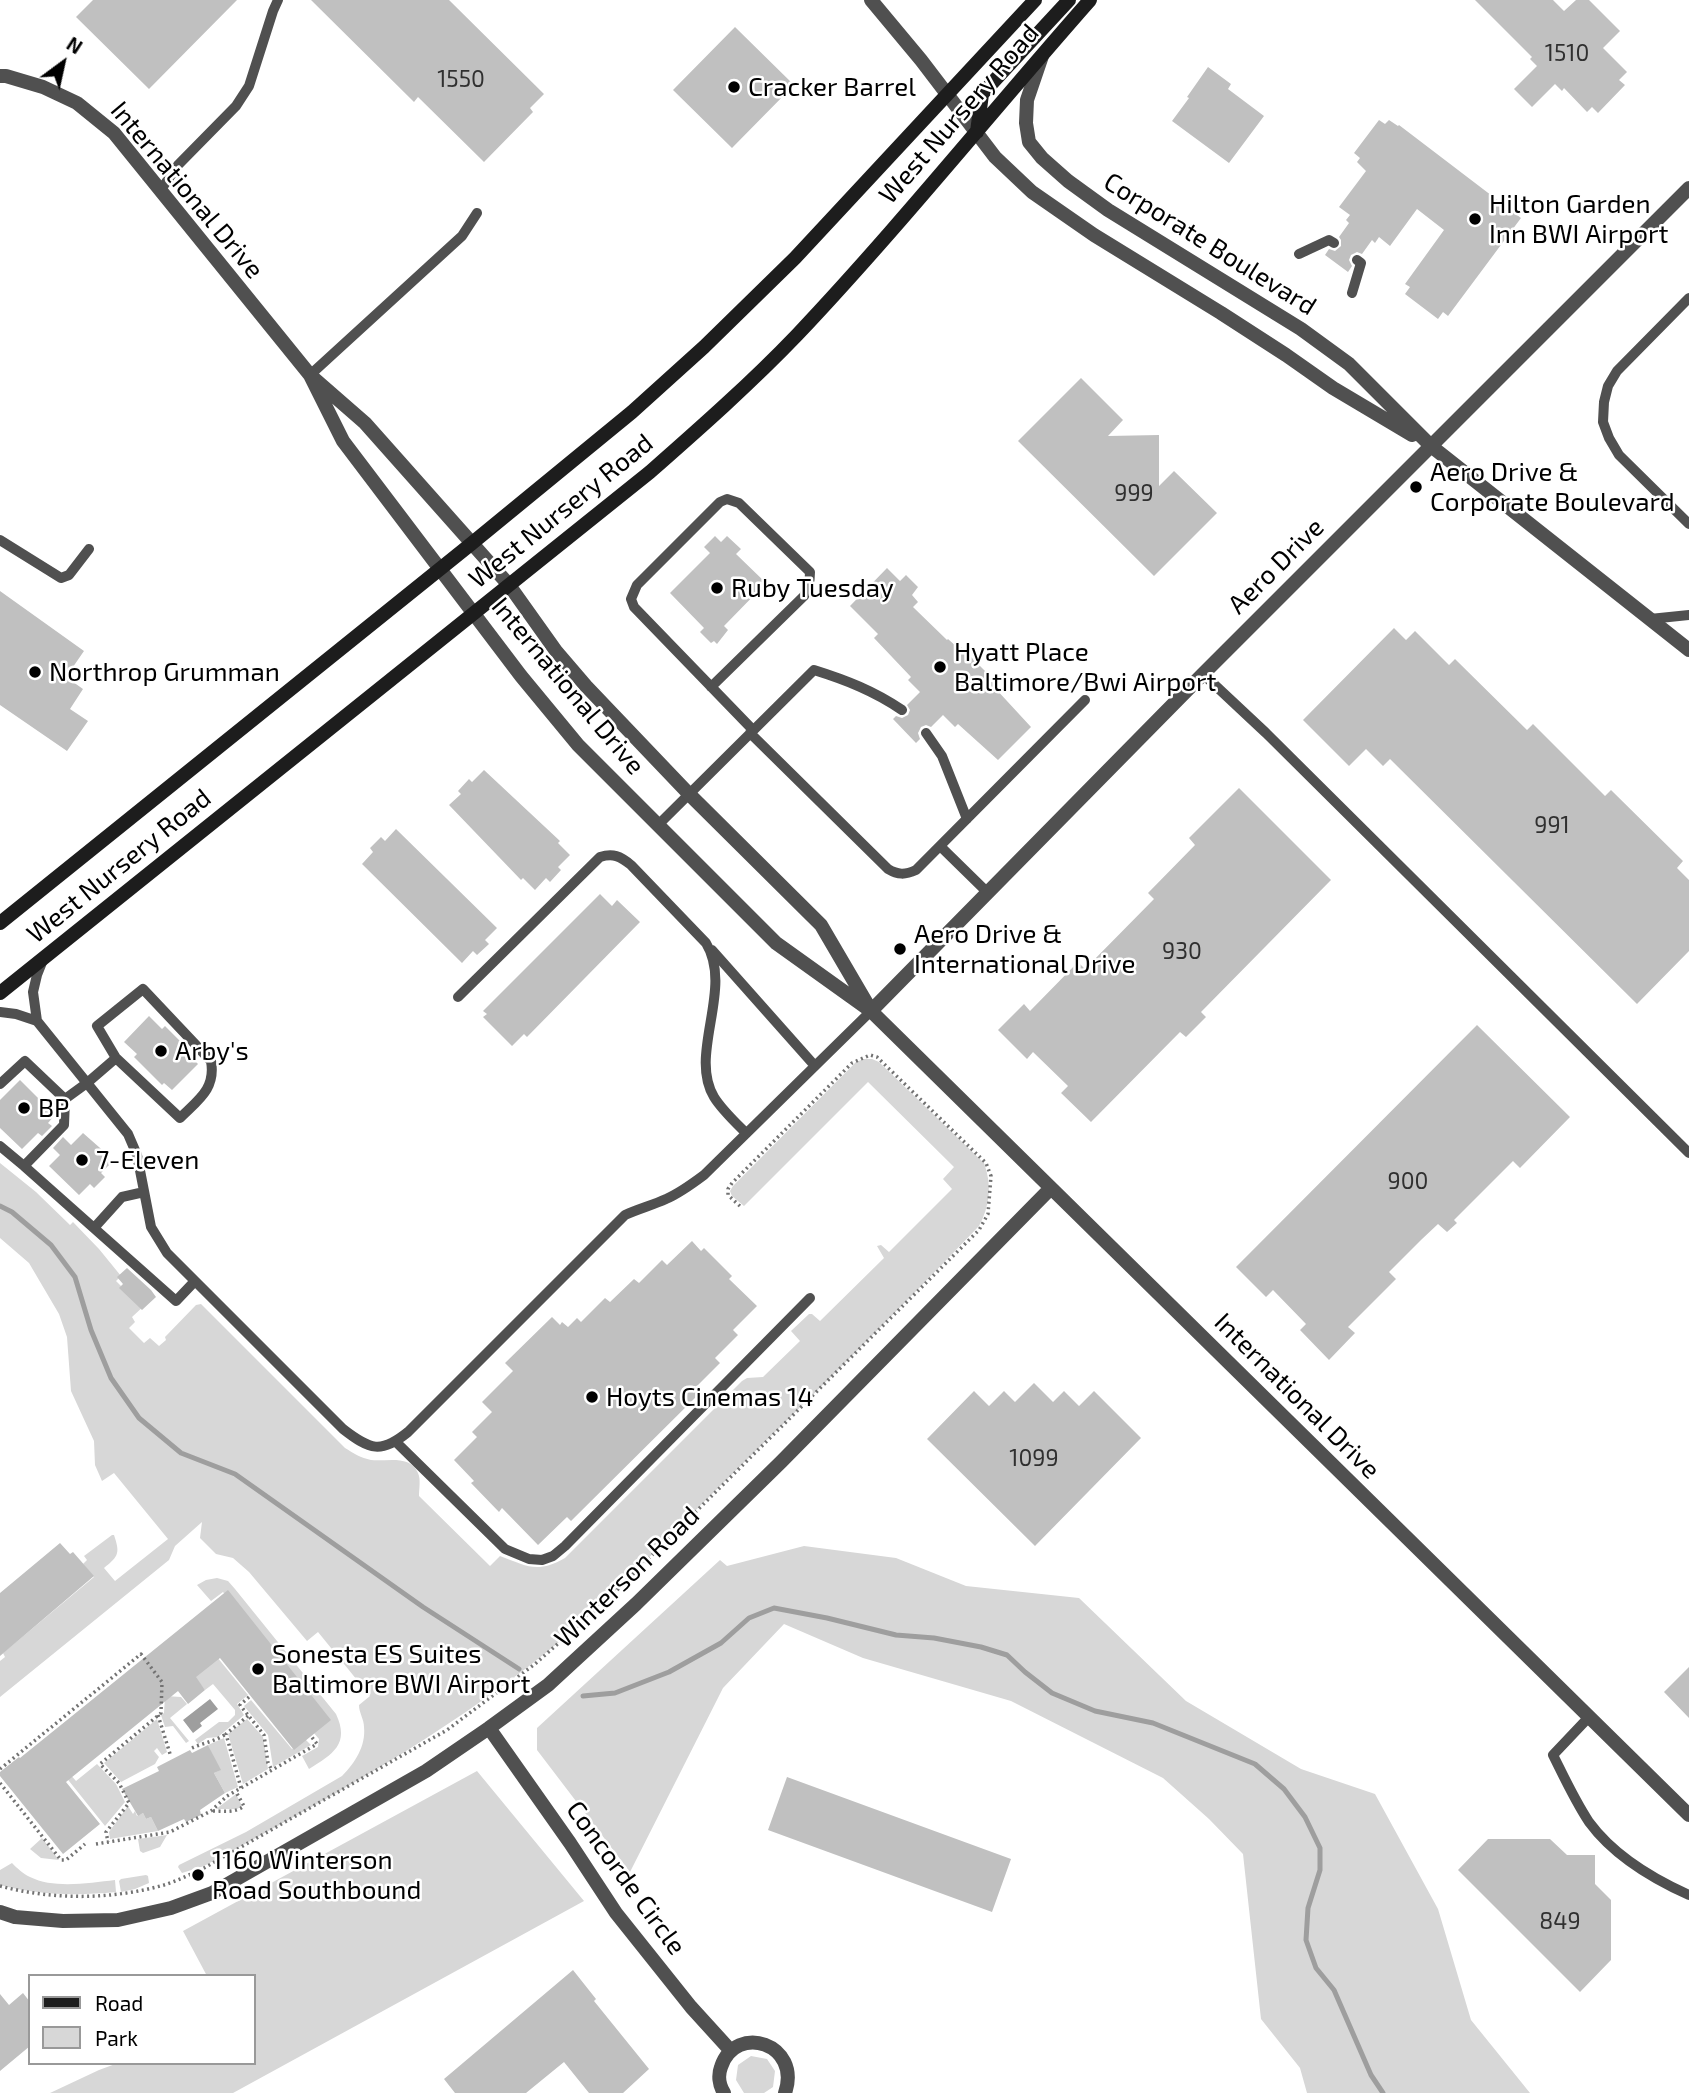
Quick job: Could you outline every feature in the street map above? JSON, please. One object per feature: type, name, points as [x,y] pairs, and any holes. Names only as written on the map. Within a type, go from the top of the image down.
[{"type":"main road","name":"West Nursery Road","points":[[0,923],[632,412],[795,258],[1035,0]]},
{"type":"main road","points":[[977,133],[982,94],[1069,0]]},
{"type":"main road","name":"West Nursery Road","points":[[0,993],[650,472],[724,406],[797,335],[977,133],[1090,0]]},
{"type":"street","name":"Corporate Boulevard","points":[[871,0],[995,157],[1032,192],[1094,236],[1232,320],[1333,388],[1431,446]]},
{"type":"street","name":"Corporate Boulevard","points":[[1042,56],[1027,100],[1026,122],[1029,142],[1042,158],[1108,210],[1301,330],[1349,364],[1431,446],[1689,650]]},
{"type":"street","name":"International Drive","points":[[0,76],[43,86],[77,103],[114,133],[310,375],[365,423],[509,585],[556,651],[586,686],[689,794],[821,925],[871,1011]]},
{"type":"street","name":"Aero Drive","points":[[871,1011],[1689,188]]},
{"type":"street","name":"International Drive","points":[[310,375],[343,441],[439,570],[578,745],[776,943],[871,1011],[1689,1815]]},
{"type":"street","name":"Winterson Road","points":[[0,1912],[15,1917],[63,1921],[118,1920],[171,1908],[201,1897],[426,1771],[489,1728],[548,1685],[636,1604],[781,1462],[1051,1188]]},
{"type":"street","name":"Concorde Circle","points":[[489,1728],[617,1913],[691,2007],[730,2051]]},
{"type":"street","points":[[724,2093],[719,2080],[725,2057],[744,2043],[752,2042],[775,2049],[785,2062],[788,2070],[785,2093]]},
{"type":"lane","points":[[160,191],[178,165],[236,106],[249,86],[278,0]]},
{"type":"lane","points":[[310,375],[462,236],[477,213]]},
{"type":"lane","points":[[1299,254],[1329,240],[1334,243]]},
{"type":"lane","points":[[1352,293],[1361,263],[1357,260]]},
{"type":"lane","points":[[1689,299],[1617,371],[1608,386],[1604,402],[1604,422],[1619,455],[1689,524]]},
{"type":"lane","points":[[711,687],[804,596],[810,579],[810,572],[739,503],[727,499],[720,502],[637,585],[631,599],[634,607],[752,732],[896,874],[906,875],[916,870],[1085,700]]},
{"type":"lane","points":[[0,540],[61,578],[69,575],[89,549]]},
{"type":"lane","points":[[1650,619],[1689,615]]},
{"type":"lane","points":[[658,825],[814,670],[850,681],[878,694],[902,710]]},
{"type":"lane","points":[[1203,674],[1266,733],[1689,1153]]},
{"type":"lane","points":[[926,733],[942,756],[967,819]]},
{"type":"lane","points":[[940,846],[988,893]]},
{"type":"lane","points":[[458,997],[600,857],[612,854],[631,865],[706,943],[815,1066]]},
{"type":"lane","points":[[706,943],[716,966],[706,1063],[709,1084],[713,1096],[746,1133]]},
{"type":"lane","points":[[43,959],[33,992],[37,1021],[128,1134],[137,1155],[151,1227],[167,1253],[343,1429],[367,1444],[379,1447],[396,1442],[625,1215],[682,1191],[704,1175],[871,1011]]},
{"type":"lane","points":[[143,989],[211,1062],[214,1076],[206,1091],[180,1118],[116,1058],[97,1026],[143,989]]},
{"type":"lane","points":[[0,1012],[37,1021]]},
{"type":"lane","points":[[65,1099],[116,1058]]},
{"type":"lane","points":[[0,1084],[25,1061],[65,1099],[64,1125],[24,1166]]},
{"type":"lane","points":[[0,1146],[176,1301],[195,1281]]},
{"type":"lane","points":[[94,1228],[122,1197],[144,1192]]},
{"type":"lane","points":[[396,1442],[505,1549],[529,1559],[542,1560],[553,1556],[565,1546],[810,1298]]},
{"type":"lane","points":[[1589,1717],[1553,1755],[1575,1798],[1590,1823],[1620,1853],[1660,1882],[1689,1895]]},
{"type":"path","points":[[0,1769],[141,1654],[162,1682],[161,1713],[100,1764],[118,1783],[129,1803],[106,1832],[108,1842]]},
{"type":"path","points":[[249,1697],[240,1705],[264,1735],[268,1763],[272,1770]]},
{"type":"path","points":[[158,1715],[171,1757]]},
{"type":"path","points":[[192,1748],[218,1740],[247,1716]]},
{"type":"path","points":[[226,1734],[241,1788]]},
{"type":"path","points":[[96,1843],[170,1832],[211,1811],[227,1796],[317,1744],[311,1736]]},
{"type":"path","points":[[0,1783],[61,1860],[66,1860],[85,1844]]},
{"type":"path","points":[[211,1811],[242,1808],[244,1805],[236,1791]]},
{"type":"green space","points":[[864,1059],[879,1062],[984,1163],[989,1195],[979,1226],[612,1594],[570,1633],[507,1682],[424,1740],[337,1793],[204,1866],[182,1873],[179,1865],[246,1832],[342,1776],[359,1754],[364,1724],[359,1705],[370,1696],[318,1632],[307,1641],[249,1572],[233,1558],[216,1554],[200,1538],[202,1522],[175,1546],[169,1560],[0,1697],[0,1661],[5,1657],[3,1653],[94,1577],[83,1564],[87,1560],[84,1556],[114,1535],[117,1554],[104,1568],[115,1581],[168,1539],[114,1473],[102,1481],[95,1465],[94,1441],[71,1391],[67,1337],[59,1314],[29,1263],[0,1238],[0,1163],[36,1192],[70,1225],[73,1222],[121,1276],[116,1281],[138,1303],[145,1305],[132,1317],[135,1322],[129,1328],[144,1343],[150,1338],[159,1346],[196,1305],[201,1304],[345,1448],[367,1459],[404,1461],[414,1467],[419,1478],[419,1496],[490,1566],[500,1556],[539,1567],[565,1558],[742,1381],[763,1377],[800,1341],[791,1331],[809,1314],[820,1321],[884,1258],[877,1246],[881,1245],[889,1252],[952,1189],[943,1179],[954,1167],[868,1082],[744,1206],[732,1196],[730,1191],[733,1186],[856,1062]]},
{"type":"green space","points":[[804,1546],[896,1558],[966,1586],[1079,1598],[1186,1701],[1301,1769],[1375,1794],[1438,1909],[1471,2020],[1530,2093],[1307,2093],[1300,2068],[1261,2019],[1243,1854],[1209,1819],[1163,1778],[1011,1701],[863,1658],[784,1624],[723,1688],[630,1872],[537,1750],[537,1728],[720,1560],[727,1566]]},
{"type":"green space","points":[[217,1578],[228,1581],[235,1589],[336,1714],[340,1724],[340,1741],[332,1753],[309,1769],[302,1756],[318,1747],[319,1739],[313,1732],[327,1720],[223,1592],[211,1601],[197,1585]]},
{"type":"green space","points":[[217,1657],[248,1695],[237,1704],[244,1715],[218,1737],[207,1738],[198,1744],[195,1740],[219,1722],[228,1722],[235,1715],[235,1710],[213,1684],[205,1690],[194,1676]]},
{"type":"green space","points":[[165,1696],[181,1697],[187,1704],[170,1718],[189,1741],[186,1743],[173,1726],[165,1727],[161,1715],[164,1713]]},
{"type":"green space","points":[[251,1700],[292,1749],[305,1739],[311,1745],[273,1767],[268,1735],[244,1706]]},
{"type":"green space","points":[[157,1719],[167,1752],[162,1755],[157,1748],[154,1751],[159,1757],[155,1764],[121,1782],[104,1763]]},
{"type":"green space","points":[[247,1719],[263,1737],[268,1769],[243,1784],[228,1734]]},
{"type":"green space","points":[[224,1738],[238,1787],[225,1793],[214,1773],[220,1770],[208,1745]]},
{"type":"green space","points":[[97,1764],[116,1784],[125,1802],[105,1826],[65,1776],[69,1773],[76,1781]]},
{"type":"green space","points":[[477,1771],[584,1901],[233,2093],[50,2093],[113,2065],[256,2065],[256,1974],[206,1974],[183,1931]]},
{"type":"green space","points":[[236,1794],[242,1806],[237,1809],[216,1809]]},
{"type":"green space","points":[[128,1806],[137,1816],[143,1813],[146,1819],[151,1817],[158,1831],[110,1839],[109,1832]]},
{"type":"green space","points":[[167,1835],[160,1847],[143,1853],[140,1851],[138,1839]]},
{"type":"green space","points":[[42,1838],[59,1860],[41,1858],[30,1849]]},
{"type":"green space","points":[[12,1863],[27,1876],[50,1883],[115,1880],[116,1892],[58,1894],[0,1885],[0,1870]]},
{"type":"green space","points":[[146,1875],[149,1883],[121,1892],[121,1879]]},
{"type":"green space","points":[[751,2056],[767,2059],[775,2071],[773,2087],[764,2093],[744,2093],[736,2080],[738,2065]]},
{"type":"shaded area","points":[[210,1699],[218,1709],[200,1723],[202,1726],[193,1733],[183,1720]]},
{"type":"building","points":[[93,0],[237,0],[149,89],[76,17]]},
{"type":"building","points":[[311,0],[449,0],[544,94],[530,108],[533,112],[484,162],[418,97],[414,102]]},
{"type":"building","points":[[1475,0],[1553,0],[1564,11],[1576,0],[1589,0],[1620,31],[1603,48],[1627,72],[1619,80],[1625,85],[1598,113],[1592,107],[1587,112],[1564,88],[1562,91],[1555,84],[1532,107],[1514,89],[1537,66],[1530,59],[1532,57]]},
{"type":"building","name":"Cracker Barrel","points":[[735,27],[794,85],[732,148],[673,90]]},
{"type":"building","points":[[1208,67],[1231,84],[1228,89],[1264,116],[1229,163],[1172,121]]},
{"type":"building","name":"Hilton Garden Inn BWI Airport","points":[[1379,120],[1385,124],[1389,120],[1399,125],[1521,218],[1448,316],[1443,312],[1438,319],[1405,294],[1410,287],[1405,284],[1444,230],[1417,209],[1390,246],[1379,237],[1375,243],[1372,240],[1362,254],[1357,252],[1351,255],[1349,260],[1352,266],[1348,272],[1325,255],[1329,249],[1335,251],[1341,246],[1339,237],[1349,223],[1346,220],[1350,215],[1339,207],[1366,171],[1357,162],[1360,158],[1354,153]]},
{"type":"building","points":[[1081,378],[1123,420],[1108,436],[1159,435],[1159,486],[1174,471],[1217,513],[1154,576],[1018,441]]},
{"type":"building","name":"Ruby Tuesday","points":[[715,536],[721,542],[727,536],[741,549],[736,554],[766,583],[724,626],[728,630],[717,644],[714,641],[711,643],[700,632],[704,628],[670,593],[710,553],[704,547]]},
{"type":"building","name":"Hyatt Place Baltimore/Bwi Airport","points":[[887,568],[900,581],[906,575],[918,587],[912,595],[918,602],[913,607],[947,640],[958,648],[960,646],[989,675],[987,677],[997,686],[995,688],[1031,727],[998,760],[958,724],[955,727],[943,715],[931,727],[921,727],[918,733],[920,739],[916,743],[893,719],[896,716],[902,718],[908,715],[910,710],[907,705],[920,692],[908,680],[911,677],[874,638],[878,634],[850,606]]},
{"type":"building","name":"Northrop Grumman","points":[[0,591],[84,651],[66,677],[83,689],[70,709],[88,721],[67,751],[0,705]]},
{"type":"building","points":[[1394,628],[1406,640],[1415,631],[1449,665],[1455,659],[1527,730],[1533,724],[1605,796],[1611,790],[1683,861],[1677,868],[1689,880],[1689,951],[1637,1004],[1390,759],[1383,766],[1366,749],[1349,766],[1303,720]]},
{"type":"building","points":[[484,770],[560,841],[558,843],[570,855],[558,867],[561,870],[550,882],[546,878],[535,890],[523,878],[521,880],[449,805],[461,794],[458,791],[469,779],[472,782]]},
{"type":"building","points":[[1239,788],[1331,880],[1201,1012],[1206,1017],[1186,1037],[1180,1032],[1091,1122],[1061,1093],[1068,1086],[1033,1052],[1027,1059],[998,1030],[1024,1004],[1030,1011],[1078,962],[1085,969],[1154,899],[1148,893],[1195,845],[1189,838]]},
{"type":"building","points":[[396,829],[497,928],[485,940],[489,944],[477,955],[473,951],[462,963],[362,864],[373,852],[370,848],[381,837],[385,841]]},
{"type":"building","points":[[600,894],[612,906],[617,900],[640,922],[527,1037],[524,1034],[512,1046],[483,1017],[487,1014],[483,1011]]},
{"type":"building","name":"Arby's","points":[[149,1016],[162,1029],[165,1026],[198,1064],[172,1090],[164,1083],[162,1085],[134,1057],[137,1054],[124,1042]]},
{"type":"building","points":[[1477,1025],[1570,1117],[1520,1168],[1513,1161],[1454,1220],[1457,1223],[1447,1232],[1438,1224],[1389,1272],[1396,1279],[1348,1327],[1355,1333],[1329,1360],[1300,1330],[1306,1324],[1273,1290],[1266,1297],[1236,1267]]},
{"type":"building","name":"BP","points":[[20,1080],[55,1115],[48,1123],[52,1126],[42,1136],[38,1133],[22,1149],[0,1128],[0,1100]]},
{"type":"building","name":"7-Eleven","points":[[83,1133],[108,1155],[109,1165],[101,1173],[105,1177],[94,1188],[90,1184],[79,1195],[49,1166],[60,1155],[53,1148],[63,1137],[71,1145]]},
{"type":"building","name":"Hoyts Cinemas 14","points":[[692,1241],[701,1251],[704,1248],[732,1276],[729,1279],[757,1306],[733,1330],[738,1335],[715,1358],[720,1363],[696,1387],[701,1392],[571,1521],[567,1517],[538,1545],[502,1508],[499,1512],[471,1483],[474,1481],[454,1460],[477,1437],[472,1432],[492,1412],[482,1402],[513,1371],[505,1363],[552,1317],[560,1325],[562,1322],[568,1327],[577,1318],[581,1322],[605,1298],[610,1302],[634,1279],[639,1283],[662,1260],[667,1265]]},
{"type":"building","points":[[127,1268],[156,1297],[142,1310],[119,1288],[123,1284],[117,1277]]},
{"type":"building","points":[[1034,1383],[1053,1402],[1064,1391],[1079,1406],[1094,1391],[1141,1438],[1035,1546],[927,1439],[974,1391],[989,1406],[1004,1391],[1015,1402]]},
{"type":"building","points":[[60,1543],[70,1554],[73,1552],[94,1576],[0,1656],[0,1593]]},
{"type":"building","points":[[228,1590],[331,1720],[294,1750],[220,1658],[196,1677],[205,1690],[188,1704],[178,1691],[66,1782],[100,1824],[63,1854],[0,1776],[0,1772]]},
{"type":"building","points":[[1689,1667],[1689,1718],[1664,1692]]},
{"type":"building","points":[[208,1745],[221,1770],[214,1773],[225,1793],[200,1810],[201,1815],[186,1822],[184,1819],[158,1831],[151,1817],[146,1819],[143,1813],[138,1816],[122,1789],[159,1771],[157,1767],[190,1750],[192,1753]]},
{"type":"building","points":[[787,1777],[1011,1859],[992,1912],[768,1830]]},
{"type":"building","points":[[1488,1839],[1550,1839],[1567,1855],[1595,1855],[1595,1884],[1611,1900],[1611,1960],[1580,1992],[1458,1870]]},
{"type":"building","points":[[573,1970],[596,1999],[594,2001],[649,2069],[623,2093],[589,2093],[564,2062],[526,2093],[455,2093],[444,2079]]},
{"type":"building","points":[[23,1993],[28,1999],[28,2048],[0,2071],[0,1994],[9,2005]]},
{"type":"waterway","points":[[0,1206],[12,1212],[51,1245],[75,1277],[91,1330],[111,1378],[139,1418],[181,1453],[235,1474],[423,1607],[519,1669]]},
{"type":"waterway","points":[[583,1696],[615,1693],[669,1672],[721,1643],[749,1618],[774,1608],[896,1635],[934,1638],[981,1647],[1007,1655],[1052,1693],[1095,1711],[1153,1723],[1255,1764],[1284,1789],[1305,1817],[1320,1848],[1320,1870],[1308,1908],[1306,1940],[1316,1968],[1334,1990],[1371,2075],[1383,2093]]},
{"type":"place","name":"Cracker Barrel","points":[[734,87]]},
{"type":"place","name":"Hilton Garden Inn BWI Airport","points":[[1475,219]]},
{"type":"place","name":"Aero Drive & Corporate Boulevard","points":[[1416,487]]},
{"type":"place","name":"Ruby Tuesday","points":[[717,588]]},
{"type":"place","name":"Hyatt Place Baltimore/Bwi Airport","points":[[940,667]]},
{"type":"place","name":"Northrop Grumman","points":[[35,672]]},
{"type":"place","name":"Aero Drive & International Drive","points":[[900,949]]},
{"type":"place","name":"Arby's","points":[[161,1051]]},
{"type":"place","name":"BP","points":[[24,1108]]},
{"type":"place","name":"7-Eleven","points":[[82,1160]]},
{"type":"place","name":"Hoyts Cinemas 14","points":[[592,1397]]},
{"type":"place","name":"Sonesta ES Suites Baltimore BWI Airport","points":[[258,1669]]},
{"type":"place","name":"1160 Winterson Road Southbound","points":[[198,1875]]}]
